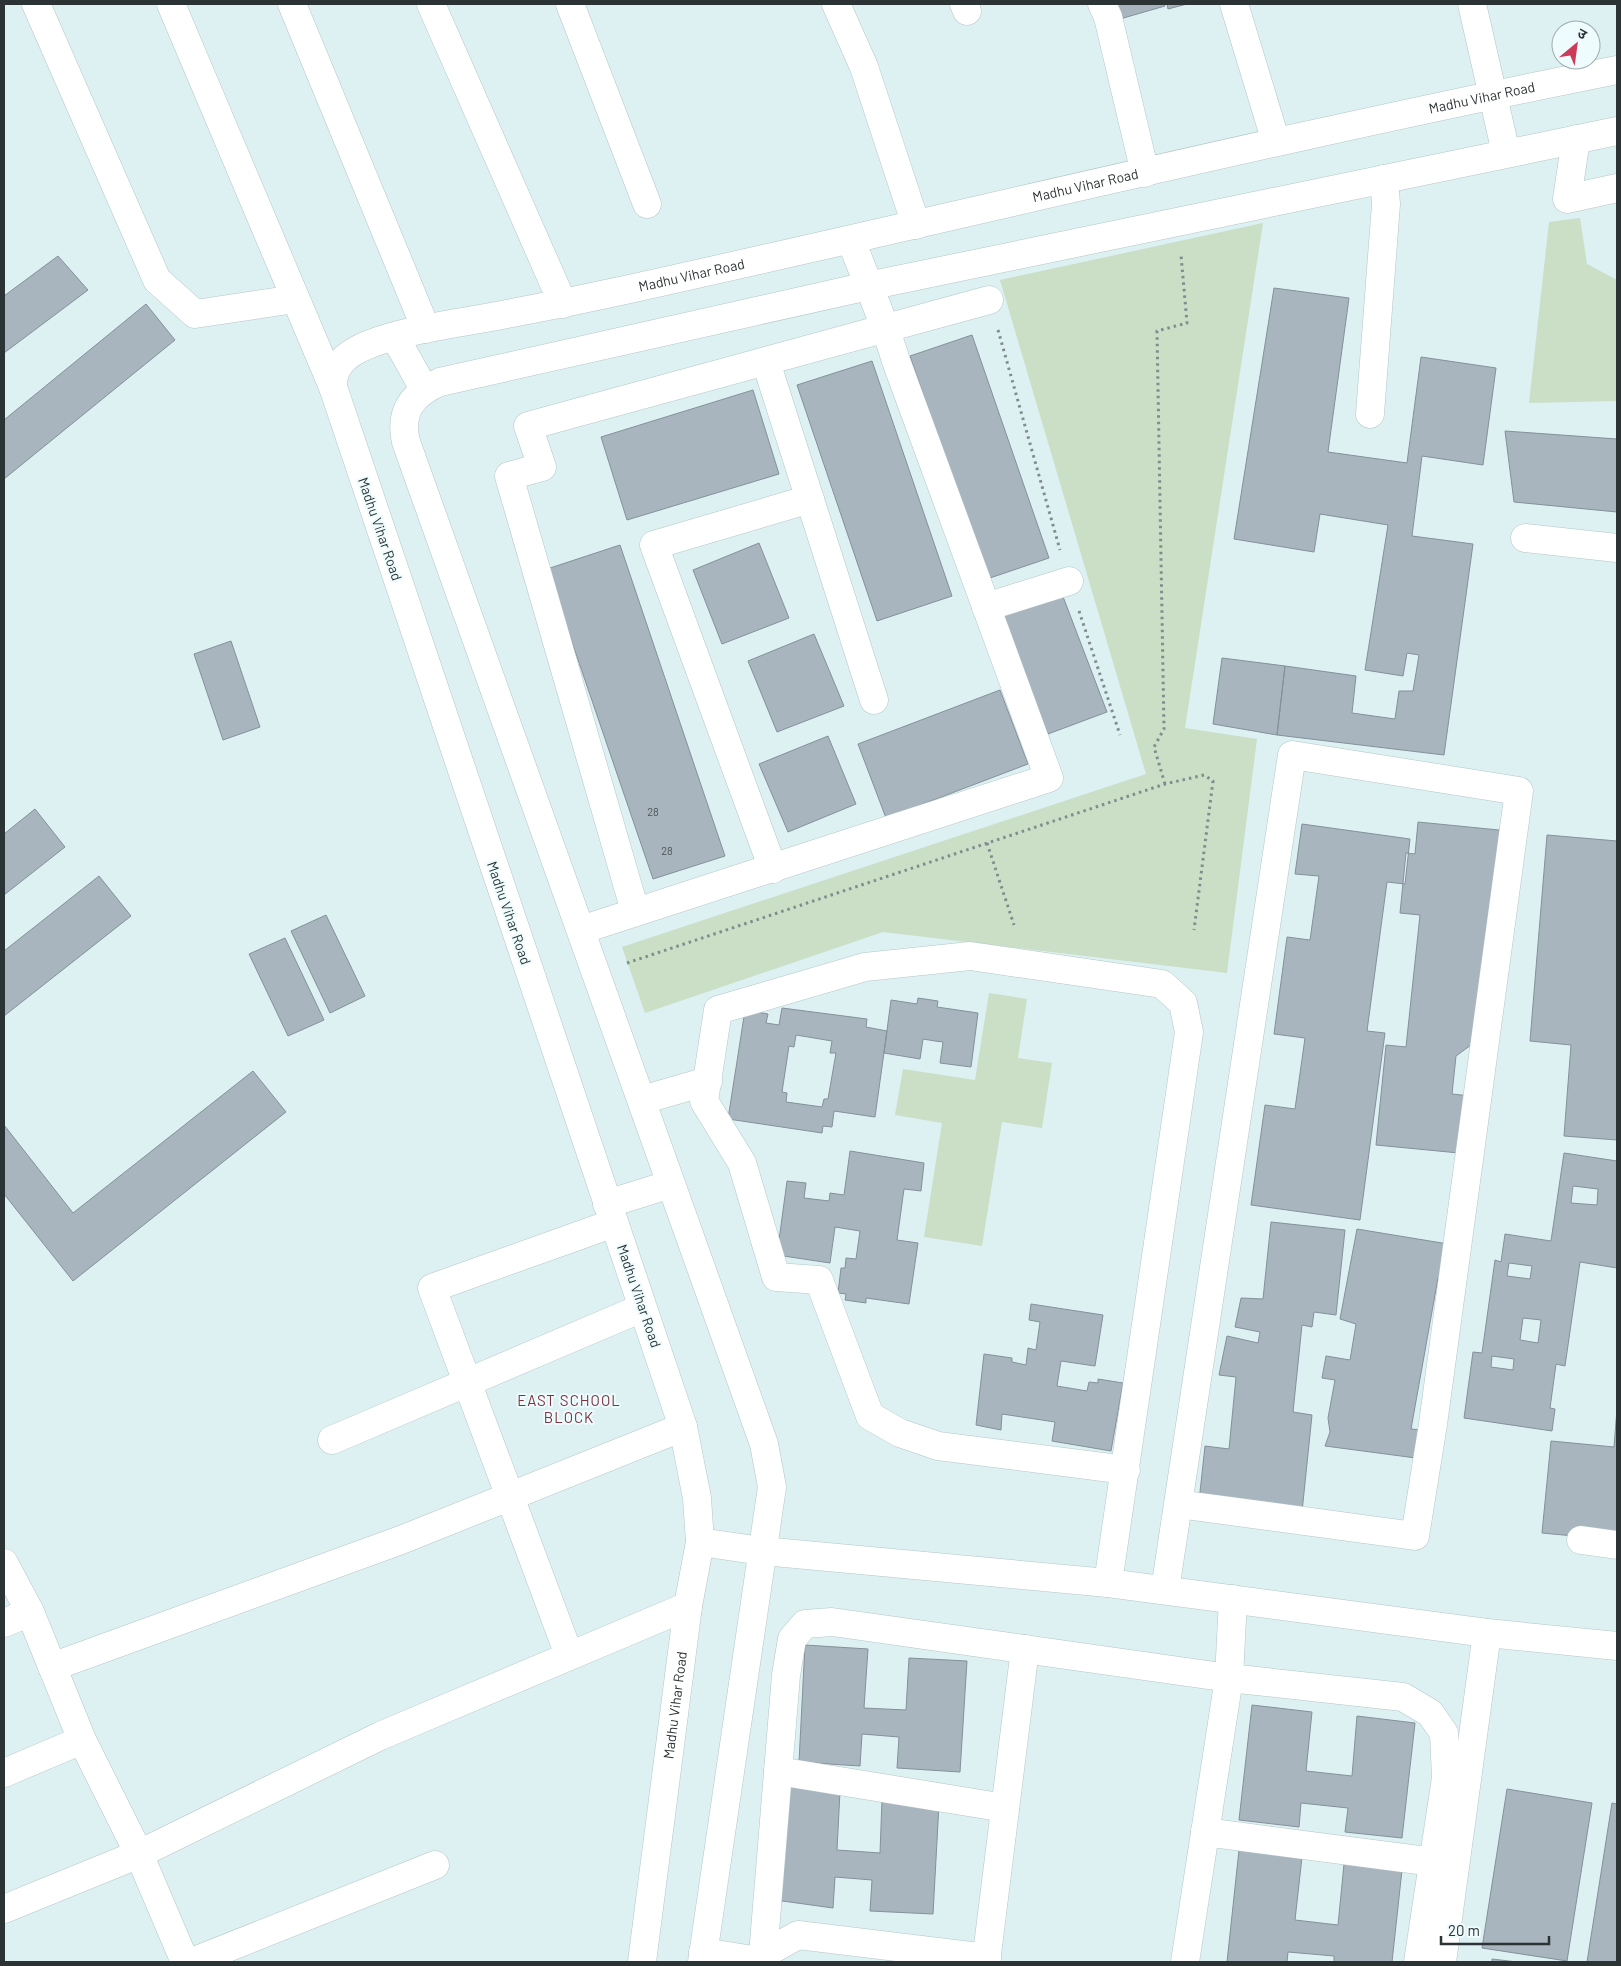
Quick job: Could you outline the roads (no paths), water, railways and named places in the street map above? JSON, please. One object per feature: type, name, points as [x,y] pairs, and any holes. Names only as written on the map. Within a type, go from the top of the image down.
[{"type":"street","points":[[36,4],[157,280],[194,314],[295,299]]},
{"type":"street","points":[[170,4],[333,387]]},
{"type":"street","points":[[292,4],[426,329]]},
{"type":"street","points":[[431,4],[563,304]]},
{"type":"street","points":[[570,4],[647,204]]},
{"type":"street","points":[[836,4],[864,67],[916,224]]},
{"type":"street","points":[[1102,4],[1108,17],[1145,173]]},
{"type":"street","points":[[1234,4],[1276,142]]},
{"type":"street","points":[[1472,4],[1506,154]]},
{"type":"street","name":"Madhu Vihar Road","points":[[642,1962],[688,1606],[700,1542],[697,1498],[683,1427],[333,387],[332,378],[334,372],[345,358],[364,347],[426,329],[563,304],[1276,142],[1617,70]]},
{"type":"street","points":[[1025,1649],[987,1960],[798,1935],[757,1959],[703,1957],[772,1487],[764,1444],[406,442],[404,426],[407,413],[413,400],[424,388],[440,382],[868,286],[1617,131]]},
{"type":"street","points":[[1576,139],[1567,199],[1617,188]]},
{"type":"street","points":[[1370,414],[1386,204],[1384,179]]},
{"type":"street","points":[[581,930],[1049,778],[896,361],[886,328],[851,240]]},
{"type":"street","points":[[635,911],[509,476],[542,467],[528,426],[989,300]]},
{"type":"street","points":[[395,337],[424,388]]},
{"type":"street","points":[[766,362],[874,700]]},
{"type":"street","points":[[772,869],[654,545],[810,499]]},
{"type":"street","points":[[1525,538],[1617,548]]},
{"type":"street","points":[[986,608],[1069,581]]},
{"type":"street","points":[[1165,1590],[1178,1504],[1292,755],[1519,791],[1438,1384],[1415,1536],[1178,1504]]},
{"type":"street","points":[[1108,1583],[1126,1470],[1189,1032],[1183,1003],[1162,984],[970,956],[866,967],[718,1010],[704,1101],[742,1162],[776,1277],[819,1280],[870,1416],[900,1433],[938,1446],[1126,1470]]},
{"type":"street","points":[[642,1100],[708,1081]]},
{"type":"street","points":[[570,1655],[432,1288],[611,1213],[671,1184]]},
{"type":"street","points":[[332,1440],[642,1308]]},
{"type":"street","points":[[52,1667],[402,1540],[683,1427]]},
{"type":"street","points":[[1581,1540],[1617,1545]]},
{"type":"street","points":[[700,1542],[762,1551],[1108,1583],[1487,1633],[1617,1646]]},
{"type":"street","points":[[4,1563],[30,1612],[82,1740],[139,1854],[185,1962]]},
{"type":"street","points":[[1185,1962],[1229,1678],[1233,1599]]},
{"type":"street","points":[[4,1908],[139,1854],[380,1736],[688,1606]]},
{"type":"street","points":[[4,1623],[30,1612]]},
{"type":"street","points":[[757,1959],[778,1771],[786,1675],[792,1639],[805,1624],[832,1622],[1229,1678],[1403,1697],[1430,1713],[1444,1733],[1446,1778],[1418,1962]]},
{"type":"street","points":[[1442,1962],[1487,1633]]},
{"type":"street","points":[[4,1773],[82,1740]]},
{"type":"street","points":[[778,1771],[1005,1808]]},
{"type":"street","points":[[1205,1832],[1434,1862]]},
{"type":"street","points":[[192,1962],[435,1865]]},
{"type":"district","name":"EAST SCHOOL BLOCK","points":[[569,1410]]}]
